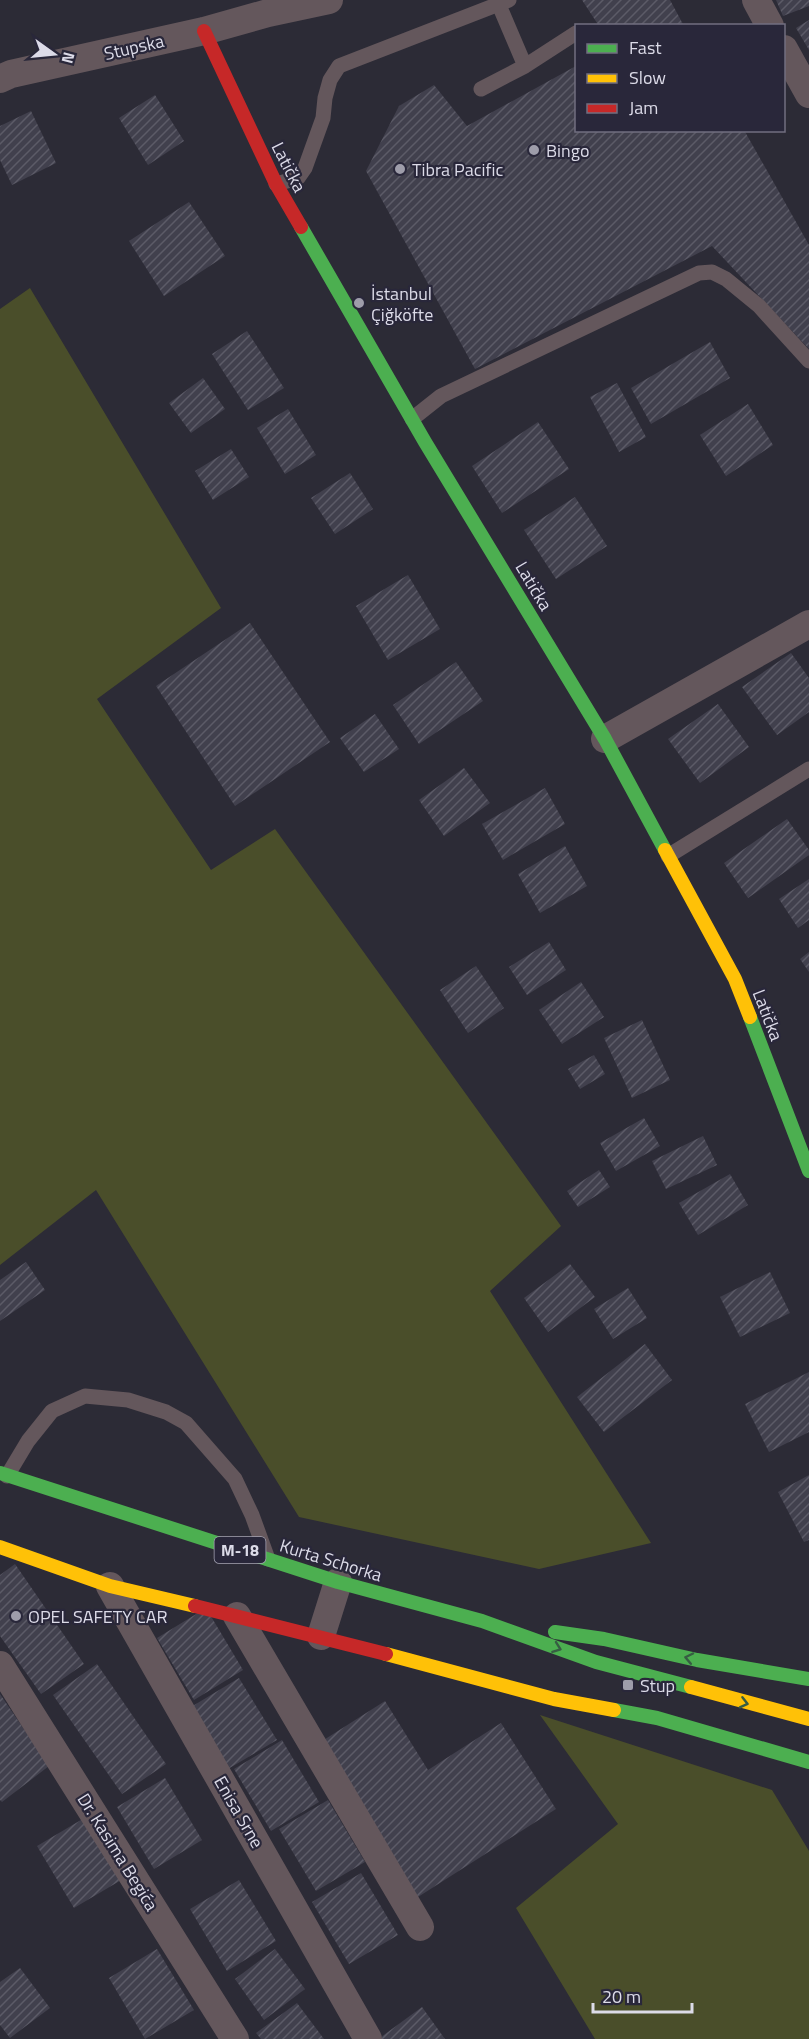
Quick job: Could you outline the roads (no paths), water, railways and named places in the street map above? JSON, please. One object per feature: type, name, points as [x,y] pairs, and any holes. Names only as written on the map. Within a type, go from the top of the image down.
[{"type":"street","name":"Stupska","points":[[0,78],[204,31],[269,7],[329,0]]},
{"type":"street","points":[[756,0],[769,24]]},
{"type":"street","name":"Latička","points":[[204,31],[276,184],[412,419],[605,739],[735,980],[809,1171]]},
{"type":"street","points":[[785,52],[809,94]]},
{"type":"street","points":[[605,739],[809,624]]},
{"type":"street","name":"Kurta Schorka","points":[[4,1474],[338,1582],[482,1621],[596,1662],[809,1719]]},
{"type":"street","points":[[0,1547],[110,1586],[321,1636],[554,1700],[657,1718],[809,1762]]},
{"type":"street","points":[[321,1636],[338,1582]]},
{"type":"street","name":"Enisa Srne","points":[[110,1586],[368,2039]]},
{"type":"street","points":[[237,1616],[420,1927]]},
{"type":"street","name":"Kurta Schorka","points":[[482,1621],[604,1640],[697,1660],[809,1679]]},
{"type":"street","name":"Dr. Kasima Begića","points":[[0,1665],[235,2039]]},
{"type":"lane","points":[[276,184],[298,178],[305,168],[323,118],[330,80],[339,66],[504,2],[525,66]]},
{"type":"lane","points":[[481,89],[525,66],[575,34]]},
{"type":"lane","points":[[412,419],[441,396],[699,273],[712,272],[726,279],[759,306],[809,361]]},
{"type":"lane","points":[[668,856],[809,769]]},
{"type":"lane","points":[[4,1474],[52,1411],[85,1396],[128,1400],[166,1413],[186,1424],[193,1431],[234,1479],[252,1515],[268,1559]]},
{"type":"place","name":"Bingo","points":[[534,150]]},
{"type":"place","name":"Tibra Pacific","points":[[400,169]]},
{"type":"place","name":"İstanbul Çiğköfte","points":[[359,303]]},
{"type":"place","name":"OPEL SAFETY CAR","points":[[16,1616]]},
{"type":"place","name":"Stup","points":[[628,1685]]}]
